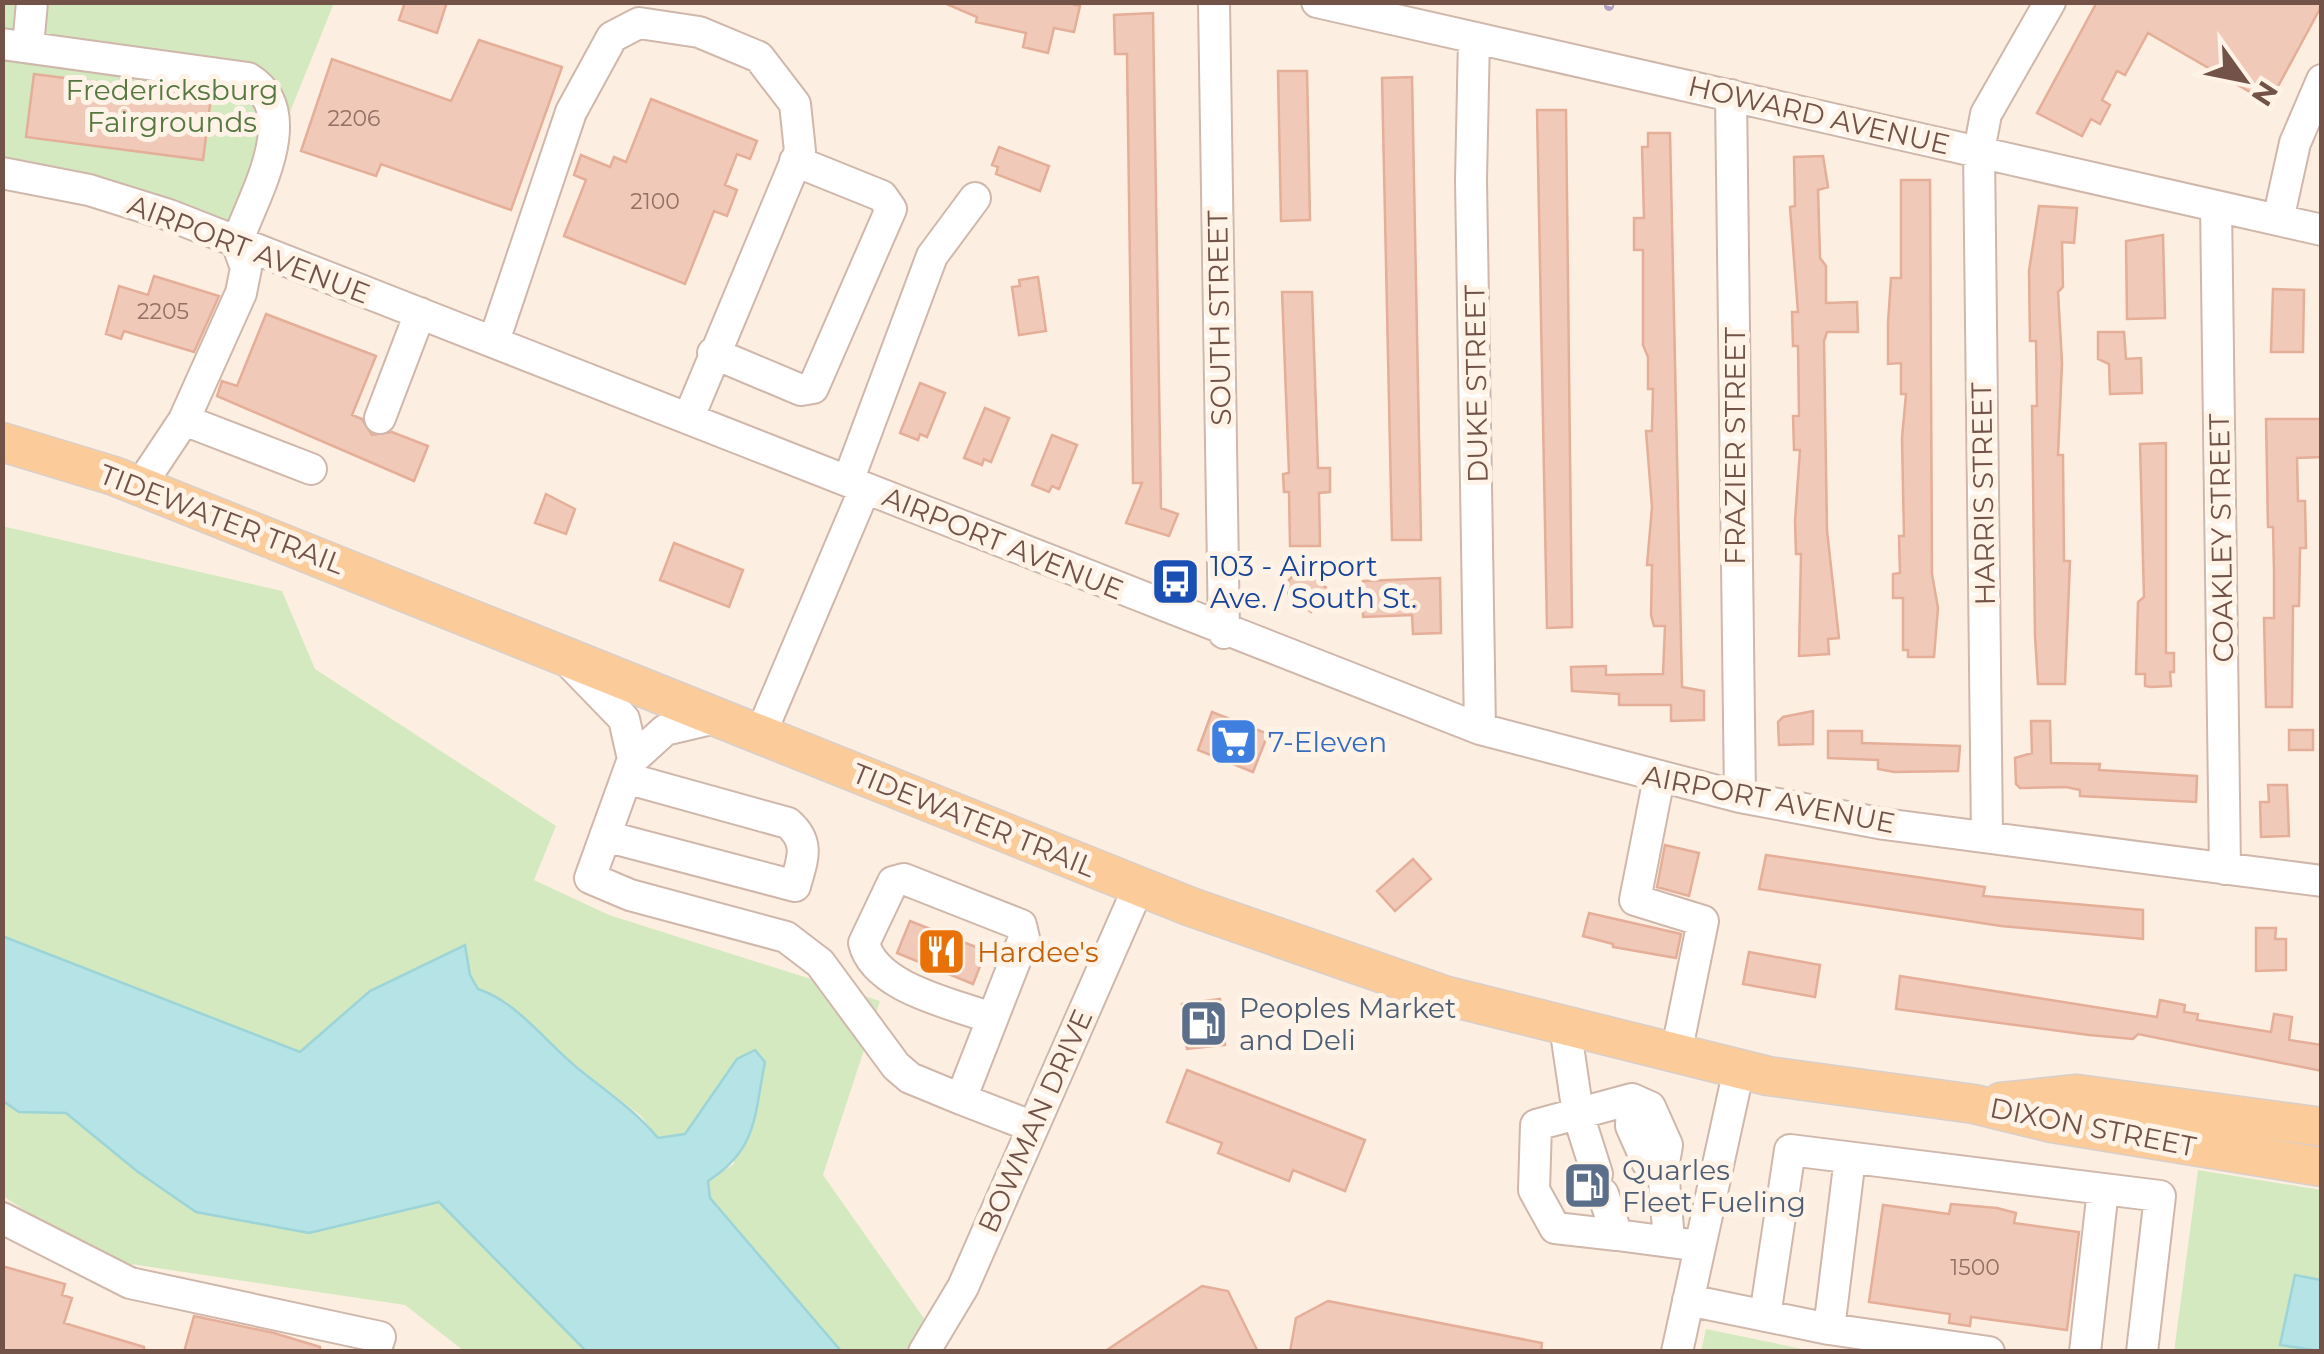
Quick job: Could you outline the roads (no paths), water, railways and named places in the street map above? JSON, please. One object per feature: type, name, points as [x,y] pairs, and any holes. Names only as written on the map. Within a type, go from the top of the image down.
[{"type":"main road","name":"TIDEWATER TRAIL","points":[[2,442],[140,486],[559,650],[1139,886],[1339,961],[1447,996],[1739,1069],[1974,1104]]},
{"type":"main road","name":"DIXON STREET","points":[[1974,1104],[2077,1094],[2322,1126]]},
{"type":"main road","name":"DIXON STREET","points":[[1974,1104],[2052,1123],[2322,1166]]},
{"type":"street","points":[[32,2],[15,46],[248,78],[262,87],[274,112],[272,143],[236,243],[246,268],[241,293],[184,420],[140,486]]},
{"type":"street","name":"SOUTH STREET","points":[[1214,2],[1224,633]]},
{"type":"street","name":"HOWARD AVENUE","points":[[1317,2],[2322,230]]},
{"type":"street","name":"HARRIS STREET","points":[[1987,837],[1980,151],[1986,114],[2050,2]]},
{"type":"street","points":[[494,341],[571,112],[612,37],[639,23],[698,32],[759,57],[795,104],[800,151],[712,353],[690,416]]},
{"type":"street","name":"DUKE STREET","points":[[1474,38],[1480,729]]},
{"type":"street","points":[[2278,220],[2296,143],[2322,80]]},
{"type":"street","name":"FRAZIER STREET","points":[[1731,95],[1740,797]]},
{"type":"street","points":[[712,353],[801,390],[813,388],[891,209],[882,196],[795,161]]},
{"type":"street","name":"AIRPORT AVENUE","points":[[2,172],[146,206],[690,416],[1224,633],[1480,729],[1740,797],[1987,837],[2322,881]]},
{"type":"street","points":[[761,733],[857,484],[932,256],[975,198]]},
{"type":"street","name":"COAKLEY STREET","points":[[2216,206],[2225,869]]},
{"type":"street","points":[[380,418],[420,313]]},
{"type":"street","points":[[184,420],[311,469]]},
{"type":"street","points":[[559,650],[624,719],[630,768]]},
{"type":"street","points":[[720,717],[665,730],[630,768],[590,878],[630,896],[786,938],[827,972],[896,1066],[910,1078],[1031,1126]]},
{"type":"street","points":[[605,836],[795,886],[806,847],[788,823],[630,768]]},
{"type":"street","points":[[1659,778],[1635,900],[1703,922],[1676,1054]]},
{"type":"street","points":[[961,1099],[1024,938],[1021,924],[904,879],[893,882],[864,943],[867,957],[884,975],[991,1018]]},
{"type":"street","name":"BOWMAN DRIVE","points":[[924,1352],[963,1287],[1139,886]]},
{"type":"street","points":[[1565,1026],[1578,1114],[1618,1235]]},
{"type":"street","points":[[1677,1352],[1739,1069]]},
{"type":"street","points":[[1669,1240],[1663,1169],[1667,1145],[1650,1107],[1632,1100],[1536,1125],[1534,1190],[1555,1228],[1700,1246]]},
{"type":"street","points":[[1764,1316],[1790,1150],[2160,1196],[2142,1352]]},
{"type":"street","points":[[1828,1329],[1850,1158]]},
{"type":"street","points":[[2085,1352],[2103,1189]]},
{"type":"street","points":[[2,1218],[130,1283],[380,1337],[375,1352]]},
{"type":"street","points":[[1688,1300],[1828,1329],[1990,1352]]},
{"type":"water","points":[[2,936],[300,1052],[370,991],[465,945],[470,975],[478,989],[518,1012],[658,1138],[685,1134],[737,1059],[755,1050],[765,1062],[751,1130],[736,1156],[708,1181],[710,1198],[841,1351],[586,1351],[439,1202],[309,1233],[196,1212],[138,1172],[66,1113],[19,1112],[3,1101]]},
{"type":"water","points":[[2295,1275],[2321,1280],[2321,1351],[2280,1345]]},
{"type":"railway","points":[[1609,6],[1610,2]]},
{"type":"place","name":"103 - Airport Ave. / South St.","points":[[1175,582]]},
{"type":"place","name":"7-Eleven","points":[[1233,742]]},
{"type":"place","name":"Hardee's","points":[[942,952]]},
{"type":"place","name":"Peoples Market and Deli","points":[[1204,1024]]},
{"type":"place","name":"Quarles Fleet Fueling","points":[[1587,1186]]},
{"type":"park label","name":"Fredericksburg Fairgrounds","points":[[172,106]]}]
